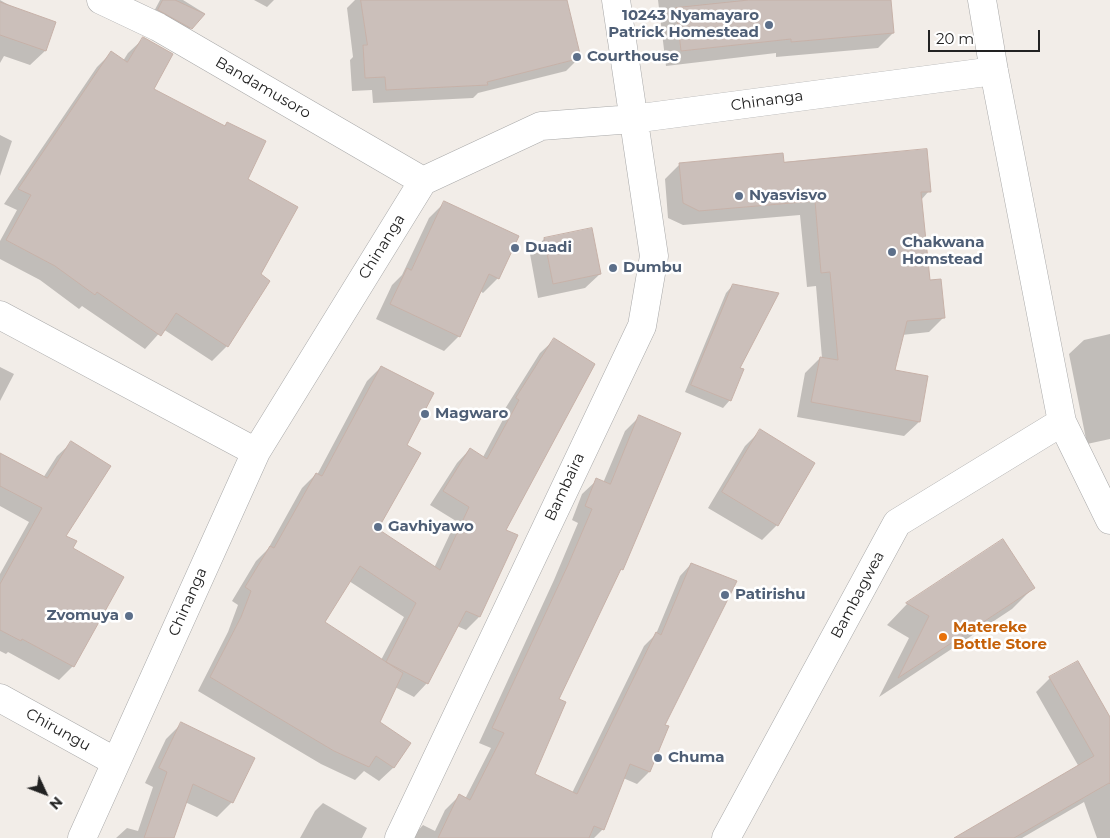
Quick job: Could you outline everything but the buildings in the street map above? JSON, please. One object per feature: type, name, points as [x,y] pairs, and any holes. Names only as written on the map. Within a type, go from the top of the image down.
[{"type":"street","name":"Bandamusoro","points":[[101,0],[158,27],[423,181]]},
{"type":"street","name":"Bambaira","points":[[399,838],[642,326],[654,256],[616,0]]},
{"type":"street","points":[[982,0],[1062,422],[1110,520]]},
{"type":"street","name":"Chinanga","points":[[82,838],[256,452],[423,181],[541,126],[633,119],[994,70]]},
{"type":"street","points":[[0,315],[256,452]]},
{"type":"street","name":"Bambagwea","points":[[726,838],[897,523],[1062,422]]},
{"type":"street","name":"Chirungu","points":[[0,698],[116,762]]},
{"type":"place","name":"10243 Nyamayaro Patrick Homestead","points":[[769,25]]},
{"type":"place","name":"Courthouse","points":[[577,57]]},
{"type":"place","name":"Nyasvisvo","points":[[739,196]]},
{"type":"place","name":"Duadi","points":[[515,248]]},
{"type":"place","name":"Chakwana Homstead","points":[[892,252]]},
{"type":"place","name":"Dumbu","points":[[613,268]]},
{"type":"place","name":"Magwaro","points":[[425,414]]},
{"type":"place","name":"Gavhiyawo","points":[[378,527]]},
{"type":"place","name":"Patirishu","points":[[725,595]]},
{"type":"place","name":"Zvomuya","points":[[129,616]]},
{"type":"place","name":"Matereke Bottle Store","points":[[943,637]]},
{"type":"place","name":"Chuma","points":[[658,758]]}]
